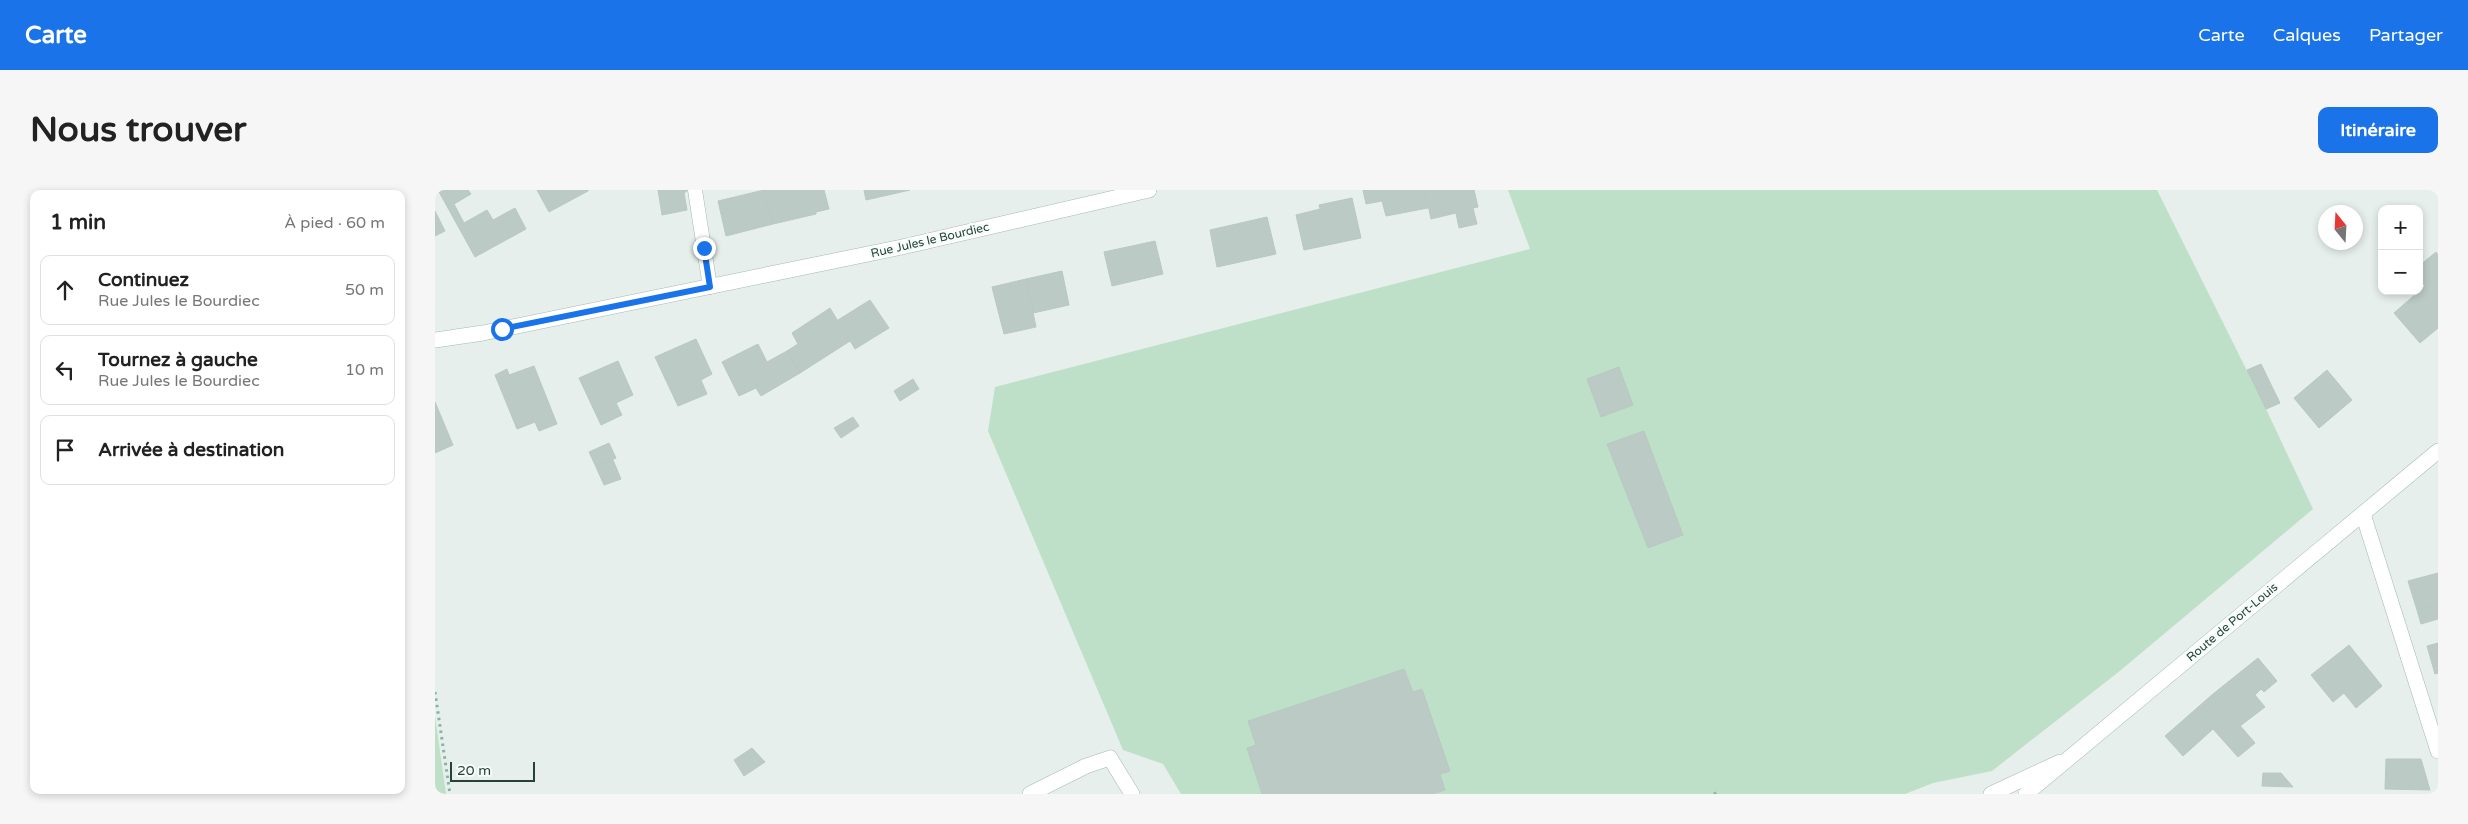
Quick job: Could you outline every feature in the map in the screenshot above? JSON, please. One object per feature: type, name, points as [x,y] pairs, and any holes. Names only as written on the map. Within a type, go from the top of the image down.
[{"type":"street","name":"Rue Jules le Bourdiec","points":[[435,340],[483,333],[902,248],[1149,190]]},
{"type":"street","name":"Route de Port-Louis","points":[[2026,794],[2438,450]]},
{"type":"street","points":[[2363,514],[2438,751]]},
{"type":"street","points":[[1030,794],[1086,766],[1110,758],[1132,794]]},
{"type":"street","points":[[1991,794],[2066,760]]},
{"type":"lane","points":[[695,190],[710,287]]},
{"type":"path","points":[[435,692],[450,794]]},
{"type":"path","points":[[1714,794],[1719,792]]},
{"type":"green space","points":[[1508,190],[2157,190],[2266,409],[2313,509],[2121,670],[1992,771],[1933,783],[1905,794],[1181,794],[1163,764],[1123,750],[988,431],[995,387],[1530,249]]},
{"type":"green space","points":[[435,716],[446,794],[435,794]]},
{"type":"building","points":[[438,190],[468,190],[471,194],[454,204],[464,223],[487,210],[493,220],[515,208],[526,229],[475,257]]},
{"type":"building","points":[[537,190],[588,190],[588,191],[549,212]]},
{"type":"building","points":[[658,190],[688,190],[684,193],[687,210],[662,215]]},
{"type":"building","points":[[764,190],[773,224],[726,236],[718,201]]},
{"type":"building","points":[[764,190],[824,190],[829,209],[773,224]]},
{"type":"building","points":[[864,190],[910,190],[866,200]]},
{"type":"building","points":[[1363,190],[1425,190],[1428,208],[1386,216],[1382,201],[1366,204]]},
{"type":"building","points":[[1425,190],[1474,190],[1478,207],[1473,208],[1477,224],[1459,228],[1456,213],[1431,219]]},
{"type":"building","points":[[1352,198],[1361,238],[1304,250],[1296,215],[1320,209],[1319,205]]},
{"type":"building","points":[[435,211],[445,231],[435,236]]},
{"type":"building","points":[[1267,217],[1276,254],[1217,267],[1210,230]]},
{"type":"building","points":[[1155,241],[1163,274],[1112,286],[1104,252]]},
{"type":"building","points":[[2436,252],[2438,255],[2438,328],[2420,343],[2394,313],[2415,295],[2423,295],[2423,288],[2425,286],[2423,284],[2423,263]]},
{"type":"building","points":[[1062,271],[1069,305],[1033,313],[1026,279]]},
{"type":"building","points":[[1026,279],[1036,327],[1004,334],[992,287]]},
{"type":"building","points":[[870,300],[889,328],[855,349],[838,320]]},
{"type":"building","points":[[830,308],[850,341],[800,373],[787,351],[798,344],[792,333]]},
{"type":"building","points":[[696,339],[712,374],[701,380],[707,394],[678,406],[655,357]]},
{"type":"building","points":[[758,344],[767,362],[787,351],[800,373],[761,396],[756,388],[739,396],[722,362]]},
{"type":"building","points":[[618,361],[633,395],[616,403],[622,415],[601,425],[579,378]]},
{"type":"building","points":[[2261,364],[2280,403],[2266,409],[2247,370]]},
{"type":"building","points":[[534,366],[557,424],[539,431],[535,422],[517,429],[495,375],[507,369],[509,375]]},
{"type":"building","points":[[1619,367],[1633,405],[1601,417],[1587,379]]},
{"type":"building","points":[[2327,370],[2352,400],[2319,428],[2294,398]]},
{"type":"building","points":[[913,379],[919,389],[900,401],[894,391]]},
{"type":"building","points":[[435,402],[453,445],[435,453]]},
{"type":"building","points":[[853,417],[859,426],[841,438],[834,428]]},
{"type":"building","points":[[1644,431],[1683,535],[1648,548],[1607,444]]},
{"type":"building","points":[[609,443],[616,458],[596,467],[589,452]]},
{"type":"building","points":[[613,460],[621,479],[604,485],[596,467]]},
{"type":"building","points":[[2438,573],[2438,604],[2417,610],[2408,581]]},
{"type":"building","points":[[2438,604],[2438,619],[2421,624],[2417,610]]},
{"type":"building","points":[[2438,643],[2438,673],[2435,674],[2427,646]]},
{"type":"building","points":[[2349,645],[2382,686],[2356,708],[2344,693],[2333,702],[2311,675]]},
{"type":"building","points":[[2258,658],[2277,681],[2264,692],[2261,689],[2255,695],[2265,707],[2240,726],[2213,694]]},
{"type":"building","points":[[1404,669],[1413,692],[1422,689],[1450,771],[1440,774],[1445,790],[1432,794],[1262,794],[1247,748],[1256,745],[1248,721]]},
{"type":"building","points":[[2213,694],[2255,743],[2238,757],[2213,729],[2183,756],[2165,736]]},
{"type":"building","points":[[752,748],[765,762],[744,776],[734,760]]},
{"type":"building","points":[[2386,759],[2421,759],[2430,790],[2385,789]]},
{"type":"building","points":[[2263,773],[2281,773],[2293,787],[2262,786]]},
{"type":"route","points":[[502,329],[710,287],[704,248]]}]
